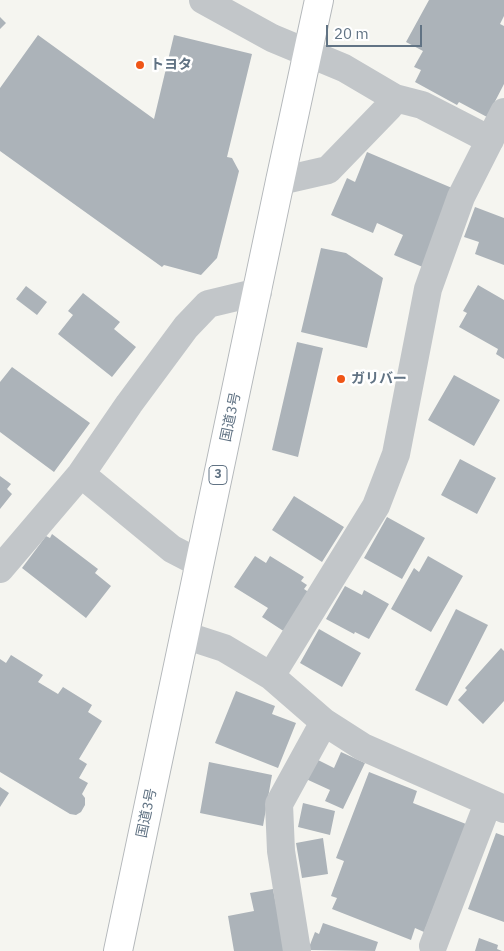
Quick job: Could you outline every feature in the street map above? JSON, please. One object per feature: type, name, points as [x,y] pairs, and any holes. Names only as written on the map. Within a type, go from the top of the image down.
[{"type":"highway","name":"国道3号","points":[[118,951],[319,0]]},
{"type":"street","points":[[203,0],[272,38],[344,68],[395,98],[422,105],[490,140]]},
{"type":"street","points":[[280,181],[328,170],[389,107],[395,98]]},
{"type":"street","points":[[271,676],[376,506],[396,454],[428,289],[462,197],[504,112]]},
{"type":"street","points":[[0,569],[81,474],[129,404],[186,327],[208,304],[258,292]]},
{"type":"street","points":[[81,474],[172,550],[199,563]]},
{"type":"street","points":[[184,635],[224,648],[271,676],[324,722],[363,747],[496,806],[434,946]]},
{"type":"street","points":[[297,951],[281,852],[279,804],[324,722]]},
{"type":"building","points":[[429,0],[504,0],[504,16],[500,24],[504,26],[504,84],[487,117],[459,102],[457,105],[415,82],[421,70],[414,67],[423,51],[406,42]]},
{"type":"building","points":[[0,17],[6,23],[0,29]]},
{"type":"building","points":[[38,35],[154,119],[174,35],[252,54],[227,157],[232,158],[239,171],[217,258],[201,275],[164,265],[162,267],[0,151],[0,88]]},
{"type":"building","points":[[367,152],[452,188],[425,268],[394,255],[403,235],[377,223],[373,233],[331,215],[347,178],[355,182]]},
{"type":"building","points":[[475,207],[504,218],[504,265],[475,254],[479,242],[464,237]]},
{"type":"building","points":[[321,248],[346,253],[383,278],[367,348],[301,332]]},
{"type":"building","points":[[478,285],[504,300],[504,359],[496,354],[498,349],[459,327],[467,313],[463,311]]},
{"type":"building","points":[[26,286],[47,302],[37,315],[16,299]]},
{"type":"building","points":[[83,293],[120,322],[114,329],[136,347],[112,377],[58,334],[73,315],[68,311]]},
{"type":"building","points":[[297,342],[323,348],[298,457],[272,450]]},
{"type":"building","points":[[12,367],[90,423],[54,472],[0,432],[0,382]]},
{"type":"building","points":[[454,375],[500,400],[474,446],[428,420]]},
{"type":"building","points":[[460,459],[496,478],[477,514],[441,495]]},
{"type":"building","points":[[0,476],[11,484],[7,489],[12,494],[0,509]]},
{"type":"building","points":[[294,496],[344,527],[322,562],[272,530]]},
{"type":"building","points":[[387,517],[425,538],[402,579],[364,558]]},
{"type":"building","points":[[52,534],[98,569],[95,573],[111,586],[86,618],[22,568],[46,536],[50,538]]},
{"type":"building","points":[[255,556],[266,563],[270,556],[304,577],[301,581],[307,585],[304,589],[310,593],[285,632],[262,617],[268,608],[234,587]]},
{"type":"building","points":[[428,556],[463,576],[431,632],[391,609],[414,568],[419,572]]},
{"type":"building","points":[[345,586],[362,595],[364,590],[389,604],[369,639],[355,632],[354,634],[326,619]]},
{"type":"building","points":[[456,609],[488,625],[447,706],[415,690]]},
{"type":"building","points":[[319,629],[361,653],[342,687],[300,663]]},
{"type":"building","points":[[501,648],[504,651],[504,701],[483,724],[458,700],[467,690],[465,688]]},
{"type":"building","points":[[11,655],[43,675],[38,682],[58,694],[63,687],[92,705],[88,712],[102,721],[79,759],[87,764],[79,778],[88,783],[82,794],[85,798],[85,805],[81,812],[76,815],[70,814],[0,772],[0,659],[6,663]]},
{"type":"building","points":[[236,691],[275,706],[272,714],[296,723],[278,768],[215,743]]},
{"type":"building","points":[[341,752],[365,763],[343,809],[325,801],[330,790],[306,779],[316,759],[334,768]]},
{"type":"building","points":[[209,762],[272,775],[263,826],[200,813]]},
{"type":"building","points":[[369,772],[417,791],[413,803],[466,824],[424,932],[415,928],[411,940],[332,909],[337,898],[331,896],[344,861],[336,858]]},
{"type":"building","points":[[0,787],[9,793],[0,807]]},
{"type":"building","points":[[303,803],[335,811],[330,835],[298,827]]},
{"type":"building","points":[[496,833],[504,836],[504,922],[468,909]]},
{"type":"building","points":[[323,838],[328,874],[302,878],[296,843]]},
{"type":"building","points":[[273,889],[285,951],[234,951],[228,916],[254,911],[250,893]]},
{"type":"building","points":[[323,923],[378,942],[375,951],[308,950],[315,932],[319,934]]},
{"type":"building","points":[[479,938],[498,945],[497,949],[502,951],[475,951]]},
{"type":"place","name":"トヨタ","points":[[140,65]]},
{"type":"place","name":"ガリバー","points":[[341,379]]}]
